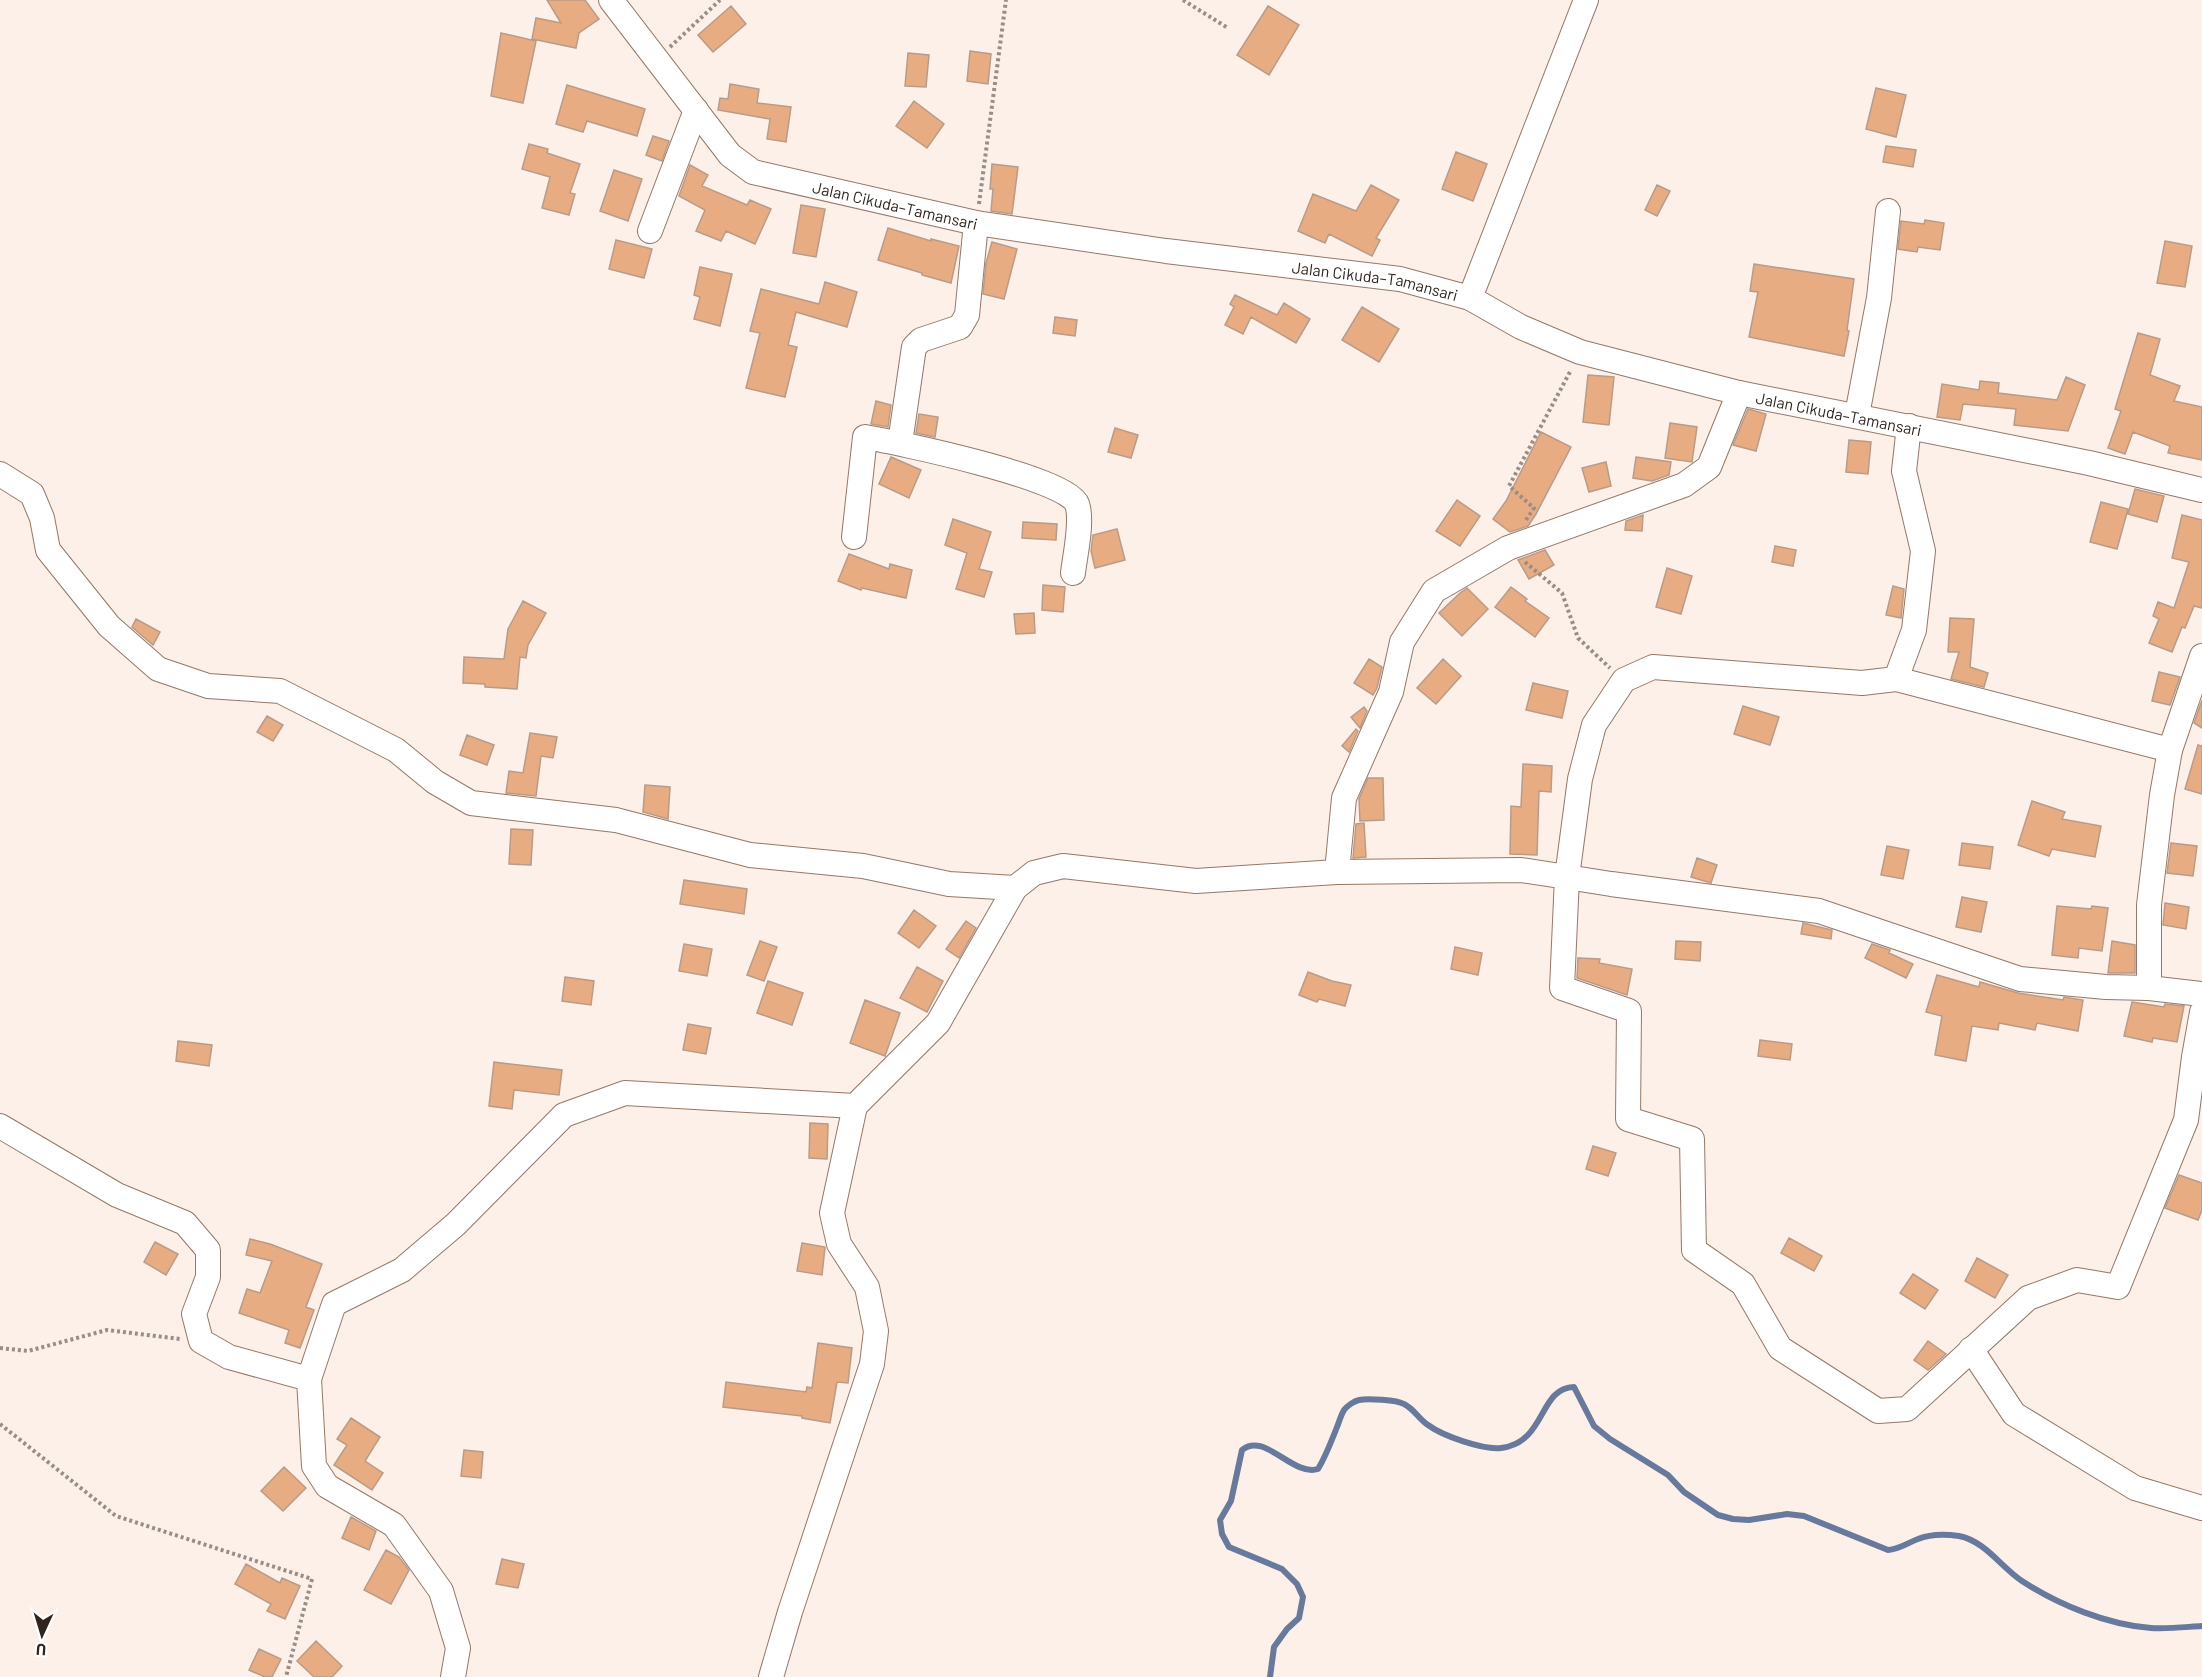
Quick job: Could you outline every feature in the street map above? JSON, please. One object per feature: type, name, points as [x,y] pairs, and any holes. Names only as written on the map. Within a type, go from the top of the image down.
[{"type":"street","name":"Jalan Cikuda–Tamansari","points":[[611,0],[729,155],[753,172],[976,223],[1166,251],[1400,279],[1470,298],[1521,327],[1580,352],[1739,393],[2089,463],[2202,490]]},
{"type":"street","points":[[1470,298],[1586,0]]},
{"type":"street","points":[[650,231],[696,110]]},
{"type":"street","points":[[1857,415],[1879,298],[1888,211]]},
{"type":"street","points":[[900,443],[914,347],[921,340],[960,327],[967,315],[976,223]]},
{"type":"street","points":[[1336,872],[1344,798],[1391,692],[1402,642],[1434,591],[1508,548],[1684,485],[1709,467],[1739,393]]},
{"type":"street","points":[[1896,679],[1914,630],[1923,551],[1904,471],[1909,426]]},
{"type":"street","points":[[854,537],[865,437],[900,443],[1016,474],[1059,489],[1073,498],[1077,505],[1078,523],[1073,573]]},
{"type":"street","points":[[0,474],[32,494],[42,518],[48,550],[109,626],[158,669],[208,686],[280,692],[396,750],[435,782],[471,803],[616,820],[750,855],[863,866],[949,884],[1015,888]]},
{"type":"street","points":[[2149,988],[2149,905],[2162,795],[2170,750],[2202,656]]},
{"type":"street","points":[[2170,750],[1896,679],[1862,683],[1653,667],[1624,680],[1594,725],[1580,779],[1567,877],[1562,988],[1629,1011],[1628,1119],[1692,1139],[1694,1250],[1743,1284],[1780,1348],[1878,1411],[1907,1409],[2028,1298],[2077,1280],[2118,1287],[2186,1120],[2202,1012]]},
{"type":"street","points":[[771,1677],[790,1612],[872,1364],[876,1331],[867,1287],[839,1244],[832,1214],[855,1106],[938,1023],[1015,888],[1034,873],[1063,866],[1196,881],[1336,872],[1521,870],[1611,884],[1819,910],[2020,979],[2202,994]]},
{"type":"street","points":[[453,1677],[458,1648],[441,1591],[394,1525],[327,1486],[314,1466],[309,1379],[334,1304],[402,1270],[456,1224],[564,1115],[625,1094],[855,1106]]},
{"type":"street","points":[[0,1126],[117,1195],[185,1223],[208,1250],[208,1277],[194,1314],[201,1341],[229,1357],[309,1379]]},
{"type":"street","points":[[1971,1349],[2014,1414],[2135,1488],[2202,1508]]},
{"type":"path","points":[[657,60],[720,0]]},
{"type":"path","points":[[976,223],[1006,0]]},
{"type":"path","points":[[1183,0],[1228,28]]},
{"type":"path","points":[[0,1348],[28,1351],[107,1330],[201,1341]]},
{"type":"path","points":[[0,1424],[116,1516],[312,1579],[286,1677]]},
{"type":"building","points":[[547,0],[585,0],[599,19],[579,33],[576,48],[532,39],[536,18],[561,23]]},
{"type":"building","points":[[731,6],[746,24],[713,52],[698,35]]},
{"type":"building","points":[[1268,6],[1299,25],[1269,75],[1237,55]]},
{"type":"building","points":[[501,33],[536,41],[523,103],[491,96]]},
{"type":"building","points":[[970,51],[991,54],[988,84],[967,81]]},
{"type":"building","points":[[908,53],[929,55],[926,87],[905,86]]},
{"type":"building","points":[[730,84],[759,89],[757,103],[791,107],[786,142],[767,139],[770,119],[718,110],[720,98],[728,99]]},
{"type":"building","points":[[567,85],[645,109],[637,136],[587,121],[583,132],[556,124]]},
{"type":"building","points":[[1876,88],[1906,95],[1896,137],[1866,129]]},
{"type":"building","points":[[914,101],[944,124],[927,148],[896,126]]},
{"type":"building","points":[[653,136],[669,141],[662,161],[646,155]]},
{"type":"building","points":[[529,144],[548,149],[547,153],[580,164],[570,193],[575,194],[569,215],[542,208],[550,177],[522,169]]},
{"type":"building","points":[[1886,146],[1916,150],[1913,167],[1883,162]]},
{"type":"building","points":[[1456,152],[1487,164],[1473,201],[1442,189]]},
{"type":"building","points":[[992,164],[1018,167],[1012,214],[991,211]]},
{"type":"building","points":[[690,165],[708,175],[702,186],[747,205],[750,200],[771,209],[755,244],[726,231],[721,241],[696,231],[705,210],[679,196]]},
{"type":"building","points":[[614,170],[642,179],[628,221],[600,211]]},
{"type":"building","points":[[1371,185],[1399,200],[1376,238],[1380,240],[1372,256],[1329,234],[1325,243],[1298,231],[1313,194],[1356,211]]},
{"type":"building","points":[[1657,185],[1670,191],[1657,216],[1645,210]]},
{"type":"building","points":[[801,205],[825,209],[816,257],[793,253]]},
{"type":"building","points":[[1925,220],[1944,223],[1940,250],[1918,247],[1917,252],[1898,249],[1901,221],[1924,224]]},
{"type":"building","points":[[888,228],[931,241],[931,239],[959,246],[951,283],[878,260]]},
{"type":"building","points":[[616,240],[652,249],[644,278],[609,269]]},
{"type":"building","points":[[2165,241],[2192,246],[2185,287],[2157,283]]},
{"type":"building","points":[[992,242],[1017,249],[1004,299],[983,294],[986,263]]},
{"type":"building","points":[[1754,264],[1854,279],[1844,356],[1749,337],[1758,292],[1750,291]]},
{"type":"building","points":[[700,267],[732,274],[720,326],[694,319],[700,297],[694,295]]},
{"type":"building","points":[[825,282],[857,292],[847,327],[796,312],[788,345],[797,347],[785,397],[746,388],[760,333],[750,331],[761,289],[819,304]]},
{"type":"building","points":[[1235,295],[1277,315],[1284,303],[1310,319],[1296,343],[1251,317],[1243,334],[1225,325],[1234,307],[1230,304]]},
{"type":"building","points":[[1362,307],[1399,329],[1379,362],[1342,340]]},
{"type":"building","points":[[1055,317],[1077,320],[1075,336],[1053,333]]},
{"type":"building","points":[[2138,333],[2160,339],[2150,375],[2180,386],[2174,401],[2202,407],[2202,460],[2168,453],[2170,446],[2133,432],[2125,454],[2108,448],[2121,411],[2115,409]]},
{"type":"building","points":[[1588,375],[1614,377],[1609,425],[1583,422]]},
{"type":"building","points":[[2066,377],[2085,385],[2068,431],[2014,425],[2016,409],[1963,404],[1960,420],[1937,417],[1942,384],[1979,390],[1980,381],[1999,383],[1998,393],[2057,400]]},
{"type":"building","points":[[876,401],[891,405],[888,427],[871,424]]},
{"type":"building","points":[[1748,409],[1766,414],[1756,451],[1733,445]]},
{"type":"building","points":[[919,414],[938,417],[935,437],[916,433]]},
{"type":"building","points":[[1670,423],[1697,427],[1692,462],[1665,458]]},
{"type":"building","points":[[1115,428],[1138,435],[1131,458],[1108,452]]},
{"type":"building","points":[[1541,432],[1571,447],[1528,526],[1510,532],[1493,519],[1506,501]]},
{"type":"building","points":[[1849,440],[1871,442],[1868,474],[1846,472]]},
{"type":"building","points":[[891,457],[921,470],[909,498],[879,484]]},
{"type":"building","points":[[1636,457],[1671,462],[1669,475],[1652,481],[1633,478]]},
{"type":"building","points":[[1606,462],[1611,486],[1589,492],[1582,468]]},
{"type":"building","points":[[2135,489],[2164,496],[2157,522],[2128,514]]},
{"type":"building","points":[[1457,500],[1480,516],[1460,546],[1436,531]]},
{"type":"building","points":[[2101,502],[2128,509],[2117,549],[2090,542]]},
{"type":"building","points":[[1643,515],[1642,531],[1625,530],[1626,521]]},
{"type":"building","points":[[2182,515],[2202,520],[2202,608],[2194,606],[2172,652],[2149,643],[2159,619],[2153,616],[2158,602],[2174,608],[2189,562],[2172,558]]},
{"type":"building","points":[[953,519],[991,532],[979,569],[992,572],[984,597],[956,589],[967,553],[945,545]]},
{"type":"building","points":[[1023,522],[1057,524],[1056,540],[1022,538]]},
{"type":"building","points":[[1117,529],[1125,560],[1095,568],[1091,551],[1093,535]]},
{"type":"building","points":[[1775,546],[1796,550],[1793,566],[1772,562]]},
{"type":"building","points":[[1545,550],[1554,565],[1529,579],[1518,560]]},
{"type":"building","points":[[849,554],[889,569],[890,564],[912,570],[906,598],[862,588],[861,590],[838,581]]},
{"type":"building","points":[[1667,568],[1692,576],[1681,614],[1656,607]]},
{"type":"building","points":[[1043,585],[1065,587],[1063,612],[1042,610]]},
{"type":"building","points":[[1893,586],[1904,589],[1901,618],[1886,615]]},
{"type":"building","points":[[1511,587],[1527,599],[1525,601],[1549,618],[1535,637],[1495,607]]},
{"type":"building","points":[[1467,588],[1488,609],[1462,636],[1439,613]]},
{"type":"building","points":[[523,601],[546,613],[528,645],[526,658],[520,657],[517,689],[463,683],[464,657],[504,659],[508,629]]},
{"type":"building","points":[[1034,613],[1035,633],[1016,634],[1014,614]]},
{"type":"building","points":[[1950,618],[1974,619],[1970,667],[1988,673],[1984,687],[1951,679],[1959,652],[1948,652]]},
{"type":"building","points":[[136,619],[160,632],[153,645],[132,627]]},
{"type":"building","points":[[1369,659],[1382,667],[1373,695],[1354,683]]},
{"type":"building","points":[[1443,659],[1461,676],[1436,704],[1417,688]]},
{"type":"building","points":[[2159,672],[2180,677],[2170,705],[2152,701]]},
{"type":"building","points":[[1533,683],[1568,691],[1562,718],[1526,710]]},
{"type":"building","points":[[2202,700],[2202,728],[2194,723]]},
{"type":"building","points":[[1743,706],[1779,717],[1770,745],[1734,734]]},
{"type":"building","points":[[1364,707],[1367,711],[1360,728],[1351,717]]},
{"type":"building","points":[[267,716],[283,725],[273,741],[257,732]]},
{"type":"building","points":[[1356,729],[1358,731],[1349,752],[1342,746]]},
{"type":"building","points":[[530,733],[557,737],[553,758],[541,756],[536,796],[506,793],[509,771],[523,773]]},
{"type":"building","points":[[467,735],[494,745],[487,765],[460,755]]},
{"type":"building","points":[[2198,745],[2202,746],[2202,794],[2185,789]]},
{"type":"building","points":[[1523,764],[1552,766],[1551,792],[1539,791],[1537,855],[1510,854],[1511,806],[1521,807]]},
{"type":"building","points":[[1368,778],[1383,778],[1384,820],[1360,821],[1359,799]]},
{"type":"building","points":[[645,785],[670,787],[668,819],[643,812]]},
{"type":"building","points":[[2032,801],[2065,812],[2062,819],[2101,826],[2095,857],[2052,849],[2049,856],[2018,845]]},
{"type":"building","points":[[1364,823],[1366,857],[1353,858],[1356,824]]},
{"type":"building","points":[[511,829],[533,830],[531,865],[509,864]]},
{"type":"building","points":[[1962,843],[1993,847],[1990,869],[1959,865]]},
{"type":"building","points":[[2171,843],[2197,846],[2193,876],[2167,873]]},
{"type":"building","points":[[1887,846],[1909,850],[1903,879],[1881,875]]},
{"type":"building","points":[[1697,858],[1717,865],[1711,883],[1691,877]]},
{"type":"building","points":[[684,880],[747,889],[744,914],[680,904]]},
{"type":"building","points":[[1962,897],[1987,902],[1981,932],[1956,927]]},
{"type":"building","points":[[2165,903],[2189,907],[2186,929],[2163,925]]},
{"type":"building","points":[[2057,906],[2108,908],[2102,951],[2079,948],[2078,958],[2052,955]]},
{"type":"building","points":[[914,910],[936,926],[919,948],[898,933]]},
{"type":"building","points":[[966,921],[976,928],[959,958],[946,949]]},
{"type":"building","points":[[1803,923],[1832,930],[1831,939],[1801,934]]},
{"type":"building","points":[[760,941],[777,947],[764,981],[747,975]]},
{"type":"building","points":[[1676,941],[1701,942],[1700,961],[1675,959]]},
{"type":"building","points":[[2112,941],[2135,945],[2135,973],[2108,973]]},
{"type":"building","points":[[684,944],[712,949],[707,976],[679,971]]},
{"type":"building","points":[[1872,944],[1890,950],[1889,953],[1913,964],[1906,978],[1865,958]]},
{"type":"building","points":[[1455,947],[1482,953],[1478,975],[1451,969]]},
{"type":"building","points":[[1578,958],[1600,959],[1599,963],[1632,969],[1627,995],[1577,978]]},
{"type":"building","points":[[917,967],[943,981],[927,1012],[900,998]]},
{"type":"building","points":[[1308,972],[1351,985],[1345,1006],[1319,999],[1317,1002],[1299,995]]},
{"type":"building","points":[[1937,975],[1979,987],[1980,982],[2018,993],[2063,1000],[2064,997],[2083,1000],[2078,1031],[2037,1023],[2035,1030],[1999,1023],[1998,1030],[1972,1026],[1966,1061],[1935,1055],[1942,1016],[1926,1012]]},
{"type":"building","points":[[565,977],[594,981],[591,1005],[562,1001]]},
{"type":"building","points":[[768,981],[803,993],[792,1025],[757,1013]]},
{"type":"building","points":[[865,1000],[900,1013],[885,1056],[850,1043]]},
{"type":"building","points":[[2132,1002],[2164,1007],[2165,1004],[2184,1006],[2177,1042],[2153,1038],[2152,1042],[2124,1036]]},
{"type":"building","points":[[688,1024],[711,1028],[706,1054],[683,1050]]},
{"type":"building","points":[[1760,1040],[1792,1044],[1790,1060],[1758,1056]]},
{"type":"building","points":[[178,1041],[212,1045],[209,1066],[176,1061]]},
{"type":"building","points":[[494,1062],[562,1070],[559,1095],[514,1090],[512,1109],[489,1106]]},
{"type":"building","points":[[810,1123],[828,1124],[827,1159],[809,1158]]},
{"type":"building","points":[[1593,1146],[1616,1153],[1608,1176],[1586,1169]]},
{"type":"building","points":[[2179,1175],[2202,1183],[2202,1210],[2198,1220],[2165,1208]]},
{"type":"building","points":[[1789,1238],[1822,1256],[1814,1271],[1781,1253]]},
{"type":"building","points":[[250,1239],[270,1244],[322,1264],[306,1307],[314,1310],[300,1348],[285,1343],[289,1330],[239,1313],[247,1289],[260,1293],[272,1261],[246,1255]]},
{"type":"building","points":[[155,1242],[178,1254],[166,1275],[144,1262]]},
{"type":"building","points":[[802,1243],[825,1247],[822,1275],[797,1271]]},
{"type":"building","points":[[1977,1258],[2008,1275],[1995,1298],[1965,1281]]},
{"type":"building","points":[[1913,1274],[1938,1290],[1925,1309],[1900,1293]]},
{"type":"building","points":[[1928,1341],[1946,1354],[1928,1370],[1914,1360]]},
{"type":"building","points":[[818,1343],[852,1348],[848,1383],[837,1382],[830,1423],[802,1418],[802,1416],[723,1407],[726,1382],[806,1392],[807,1387],[812,1388]]},
{"type":"building","points":[[351,1418],[380,1437],[365,1461],[383,1473],[372,1490],[334,1465],[347,1445],[337,1439]]},
{"type":"building","points":[[464,1450],[483,1452],[481,1478],[461,1476]]},
{"type":"building","points":[[284,1467],[306,1488],[283,1511],[261,1491]]},
{"type":"building","points":[[351,1517],[376,1531],[369,1550],[342,1538]]},
{"type":"building","points":[[386,1550],[399,1557],[409,1570],[391,1604],[364,1590]]},
{"type":"building","points":[[502,1559],[524,1564],[518,1588],[496,1584]]},
{"type":"building","points":[[246,1564],[280,1583],[282,1578],[300,1586],[285,1619],[267,1611],[271,1604],[235,1584]]},
{"type":"building","points":[[316,1641],[342,1666],[332,1677],[314,1677],[297,1661]]},
{"type":"building","points":[[259,1649],[281,1659],[272,1677],[265,1677],[249,1670]]},
{"type":"waterway","points":[[1270,1677],[1274,1647],[1287,1629],[1299,1618],[1303,1597],[1297,1584],[1282,1569],[1229,1547],[1222,1534],[1220,1520],[1231,1501],[1242,1450],[1251,1446],[1260,1446],[1299,1467],[1308,1470],[1318,1469],[1344,1410],[1355,1401],[1368,1399],[1389,1400],[1404,1404],[1428,1425],[1443,1434],[1474,1445],[1501,1448],[1516,1444],[1527,1436],[1554,1396],[1562,1390],[1574,1387],[1594,1426],[1610,1439],[1668,1475],[1684,1492],[1718,1515],[1749,1520],[1787,1514],[1804,1516],[1888,1550],[1928,1536],[1959,1536],[1977,1543],[2014,1575],[2036,1590],[2084,1612],[2118,1623],[2151,1628],[2202,1626]]}]
